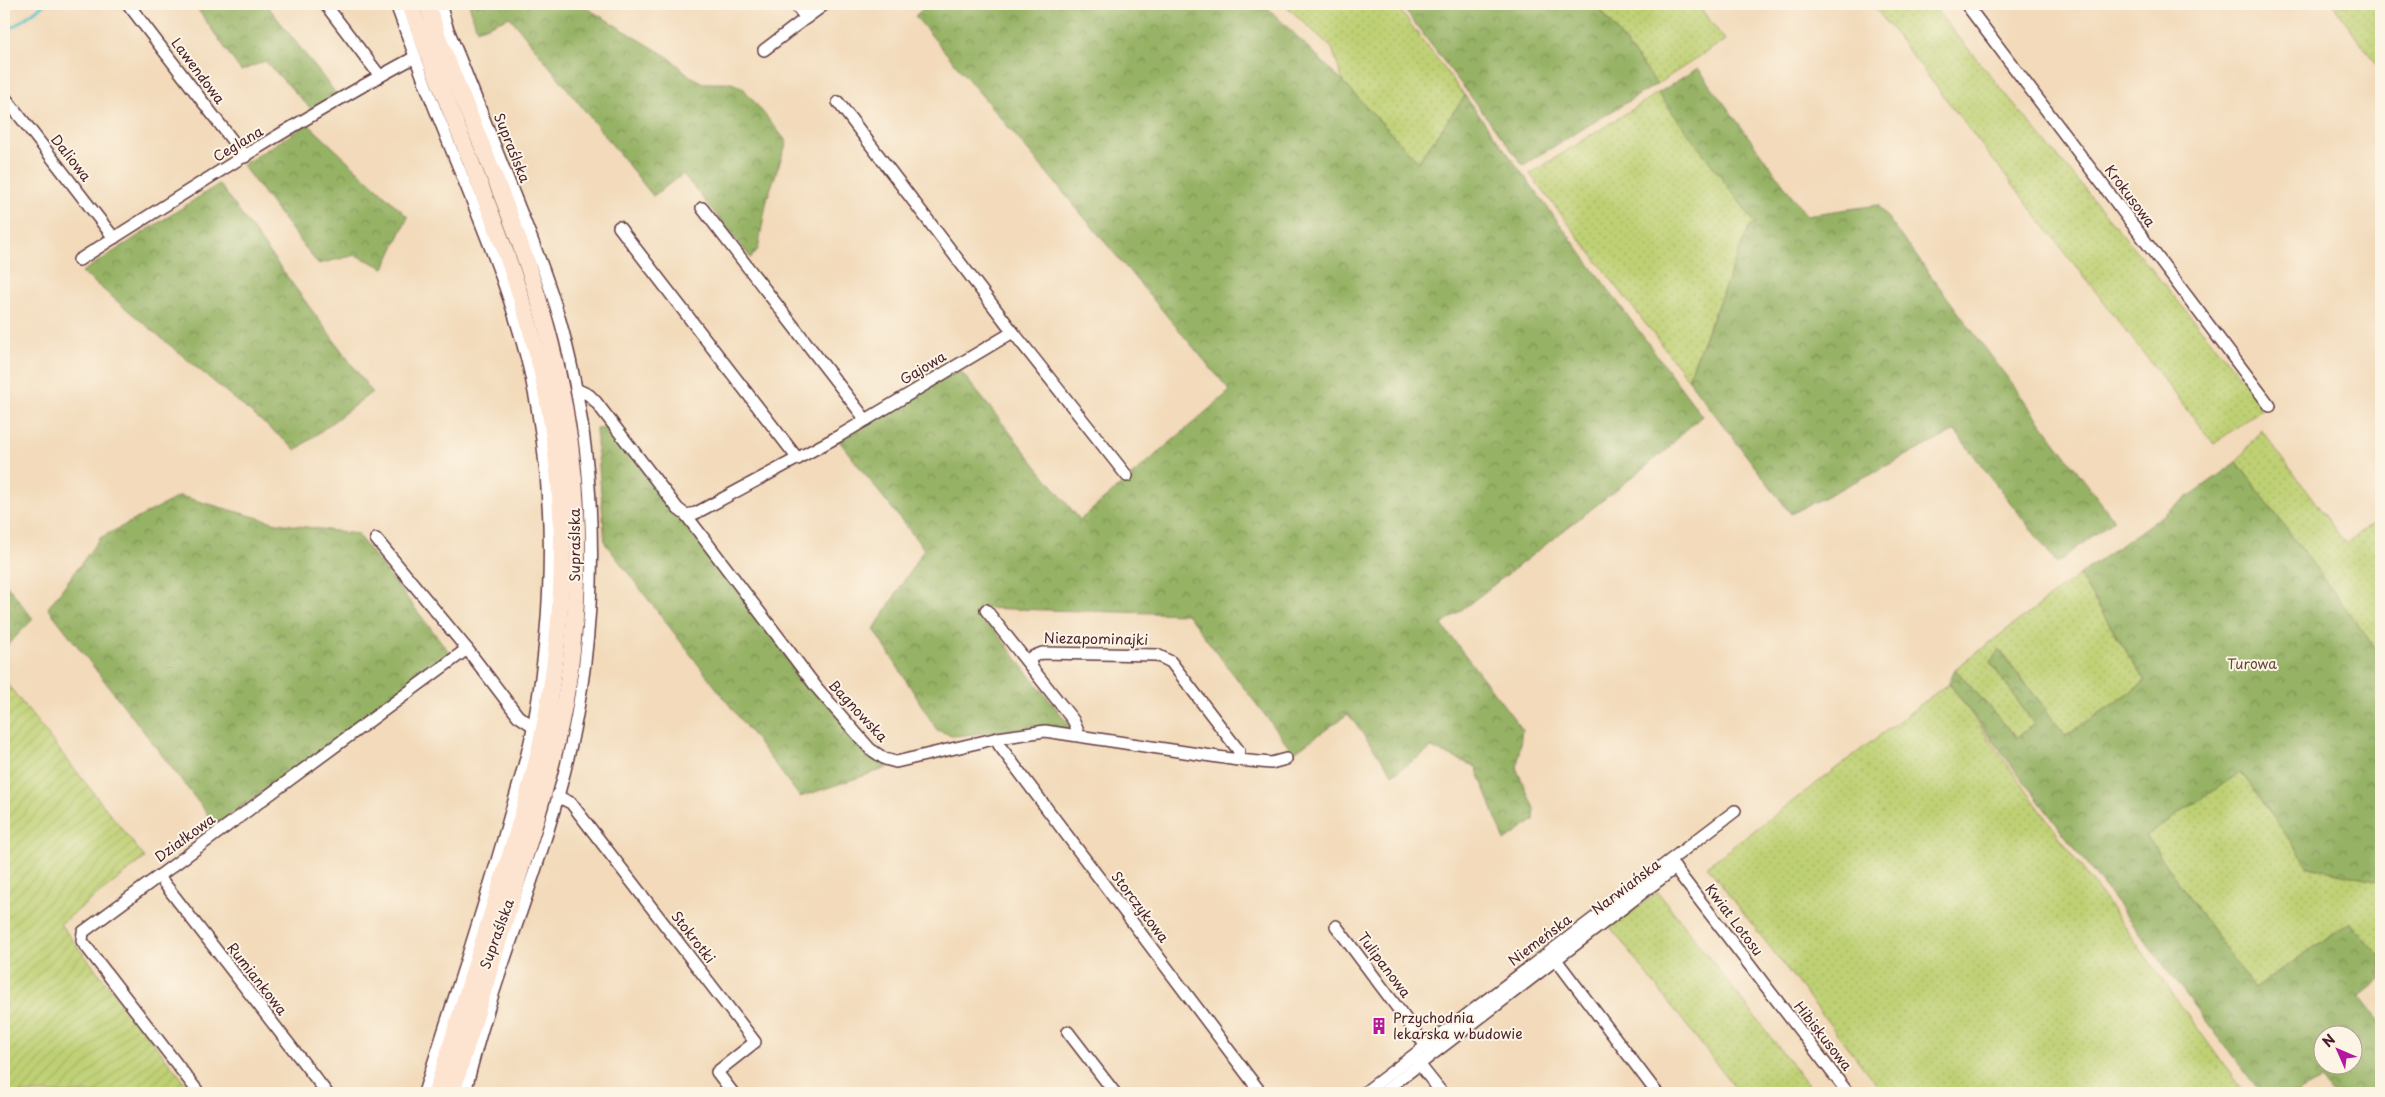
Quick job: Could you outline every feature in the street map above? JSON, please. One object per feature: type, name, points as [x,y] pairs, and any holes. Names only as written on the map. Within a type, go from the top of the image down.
[{"type":"main road","points":[[410,4],[516,277],[542,372],[555,440],[561,506],[562,590],[553,681],[544,730],[529,792],[436,1093]]},
{"type":"main road","points":[[427,4],[439,40],[530,270],[557,369],[570,441],[576,505],[577,592],[574,636],[558,734],[536,821],[452,1093]]},
{"type":"street","name":"Lawendowa","points":[[128,4],[245,157]]},
{"type":"street","points":[[324,4],[380,76]]},
{"type":"street","name":"Supraślska","points":[[396,4],[415,57],[504,280],[530,372],[540,430],[548,507],[549,587],[546,634],[533,726],[499,852],[424,1093]]},
{"type":"street","name":"Supraślska","points":[[440,4],[447,27],[543,266],[565,338],[584,441],[590,508],[590,588],[582,681],[576,722],[557,796],[526,899],[501,965],[472,1059],[465,1093]]},
{"type":"street","points":[[795,4],[806,18]]},
{"type":"street","points":[[764,50],[825,4]]},
{"type":"street","name":"Krokusowa","points":[[1966,4],[2270,406]]},
{"type":"street","name":"Ceglana","points":[[79,260],[245,157],[415,57]]},
{"type":"street","name":"Daliowa","points":[[4,96],[114,238]]},
{"type":"street","points":[[838,102],[1127,476]]},
{"type":"street","points":[[702,208],[866,420]]},
{"type":"street","points":[[619,227],[798,458]]},
{"type":"street","name":"Gajowa","points":[[686,515],[696,513],[798,458],[1014,332]]},
{"type":"street","name":"Bagnowska","points":[[576,390],[590,395],[596,402],[678,509],[686,515],[817,688],[870,749],[885,759],[896,762],[998,738],[1045,732],[1238,760],[1271,763],[1286,759]]},
{"type":"street","points":[[376,539],[467,649],[518,716],[533,726]]},
{"type":"street","points":[[986,610],[1073,720],[1077,728],[1076,735]]},
{"type":"street","name":"Działkowa","points":[[199,1093],[85,946],[81,937],[83,932],[467,649]]},
{"type":"street","name":"Niezapominajki","points":[[1032,668],[1030,661],[1032,657],[1042,653],[1157,655],[1164,657],[1171,662],[1239,751],[1238,760]]},
{"type":"street","name":"Storczykowa","points":[[998,738],[998,744],[1261,1093]]},
{"type":"street","name":"Stokrotki","points":[[557,796],[571,804],[755,1042],[717,1072],[733,1093]]},
{"type":"street","name":"Niemeńska","points":[[1364,1093],[1416,1060],[1426,1046],[1553,956],[1672,865],[1735,811]]},
{"type":"street","name":"Kwiat Lotosu","points":[[1672,865],[1774,998]]},
{"type":"street","name":"Rumiankowa","points":[[164,883],[327,1093]]},
{"type":"street","name":"Tulipanowa","points":[[1336,926],[1426,1046]]},
{"type":"street","points":[[1382,1093],[1416,1060],[1553,956],[1658,1093]]},
{"type":"street","name":"Hibiskusowa","points":[[1774,998],[1848,1093]]},
{"type":"street","points":[[1068,1032],[1115,1093]]},
{"type":"street","points":[[1416,1060],[1442,1093]]},
{"type":"green space","points":[[194,4],[266,4],[337,95],[312,110],[265,61],[241,71]]},
{"type":"green space","points":[[469,4],[580,4],[670,58],[690,76],[703,83],[732,83],[743,88],[787,142],[767,199],[758,249],[751,258],[683,174],[653,196],[510,17],[477,30]]},
{"type":"green space","points":[[928,4],[1158,4],[1163,9],[1172,4],[1264,4],[1343,82],[1418,162],[1465,96],[1702,416],[1679,436],[1666,451],[1442,625],[1522,729],[1517,770],[1535,810],[1534,820],[1505,841],[1476,767],[1432,748],[1393,774],[1348,714],[1290,755],[1291,749],[1187,614],[977,608],[1074,731],[1044,727],[954,736],[937,730],[874,629],[924,549],[839,441],[959,369],[1080,520],[1230,391],[915,16]]},
{"type":"green space","points":[[1284,4],[1395,4],[1465,96],[1418,162],[1343,82],[1332,48]]},
{"type":"green space","points":[[1400,4],[1596,4],[1657,84],[1523,165]]},
{"type":"green space","points":[[1596,4],[1697,4],[1725,40],[1657,84]]},
{"type":"green space","points":[[1872,4],[1931,4],[2265,406],[2214,444]]},
{"type":"green space","points":[[2333,4],[2381,4],[2381,71]]},
{"type":"green space","points":[[1698,68],[1806,215],[1878,205],[2114,520],[2057,563],[1955,431],[1791,514],[1688,379],[1749,227],[1756,224],[1658,93]]},
{"type":"green space","points":[[1658,93],[1756,224],[1749,227],[1688,379],[1530,174]]},
{"type":"green space","points":[[308,124],[408,217],[384,268],[356,255],[318,264],[242,165]]},
{"type":"green space","points":[[219,184],[372,392],[296,450],[82,272]]},
{"type":"green space","points":[[610,428],[873,754],[887,768],[800,797],[605,543],[596,429]]},
{"type":"green space","points":[[2261,429],[2346,544],[2381,517],[2381,656],[2237,462]]},
{"type":"green space","name":"Turowa","points":[[2237,462],[2381,656],[2381,882],[2309,867],[2241,772],[2146,836],[2254,989],[2350,922],[2381,958],[2381,979],[2360,996],[2381,1023],[2381,1093],[2331,1093],[2321,1080],[2299,1093],[2261,1093],[1949,683],[1955,669],[2017,738],[2034,724],[1990,662],[1999,650],[2066,736],[2145,682],[2079,575]]},
{"type":"green space","points":[[180,496],[277,523],[357,534],[453,657],[216,825],[48,608],[100,538]]},
{"type":"green space","points":[[2079,575],[2145,682],[2066,736],[2000,650],[1990,662],[2034,724],[2017,738],[1955,669]]},
{"type":"green space","points":[[4,581],[33,619],[4,649]]},
{"type":"green space","points":[[4,680],[145,858],[60,924],[193,1093],[4,1093]]},
{"type":"green space","points":[[1949,683],[2244,1093],[1883,1093],[1707,866]]},
{"type":"green space","points":[[2241,772],[2309,867],[2381,882],[2381,958],[2350,922],[2254,989],[2146,836]]},
{"type":"green space","points":[[1658,892],[1814,1093],[1739,1093],[1611,928]]},
{"type":"waterway","points":[[13,27],[45,4]]},
{"type":"place","name":"Przychodnia lekarska w budowie","points":[[1379,1026]]}]
